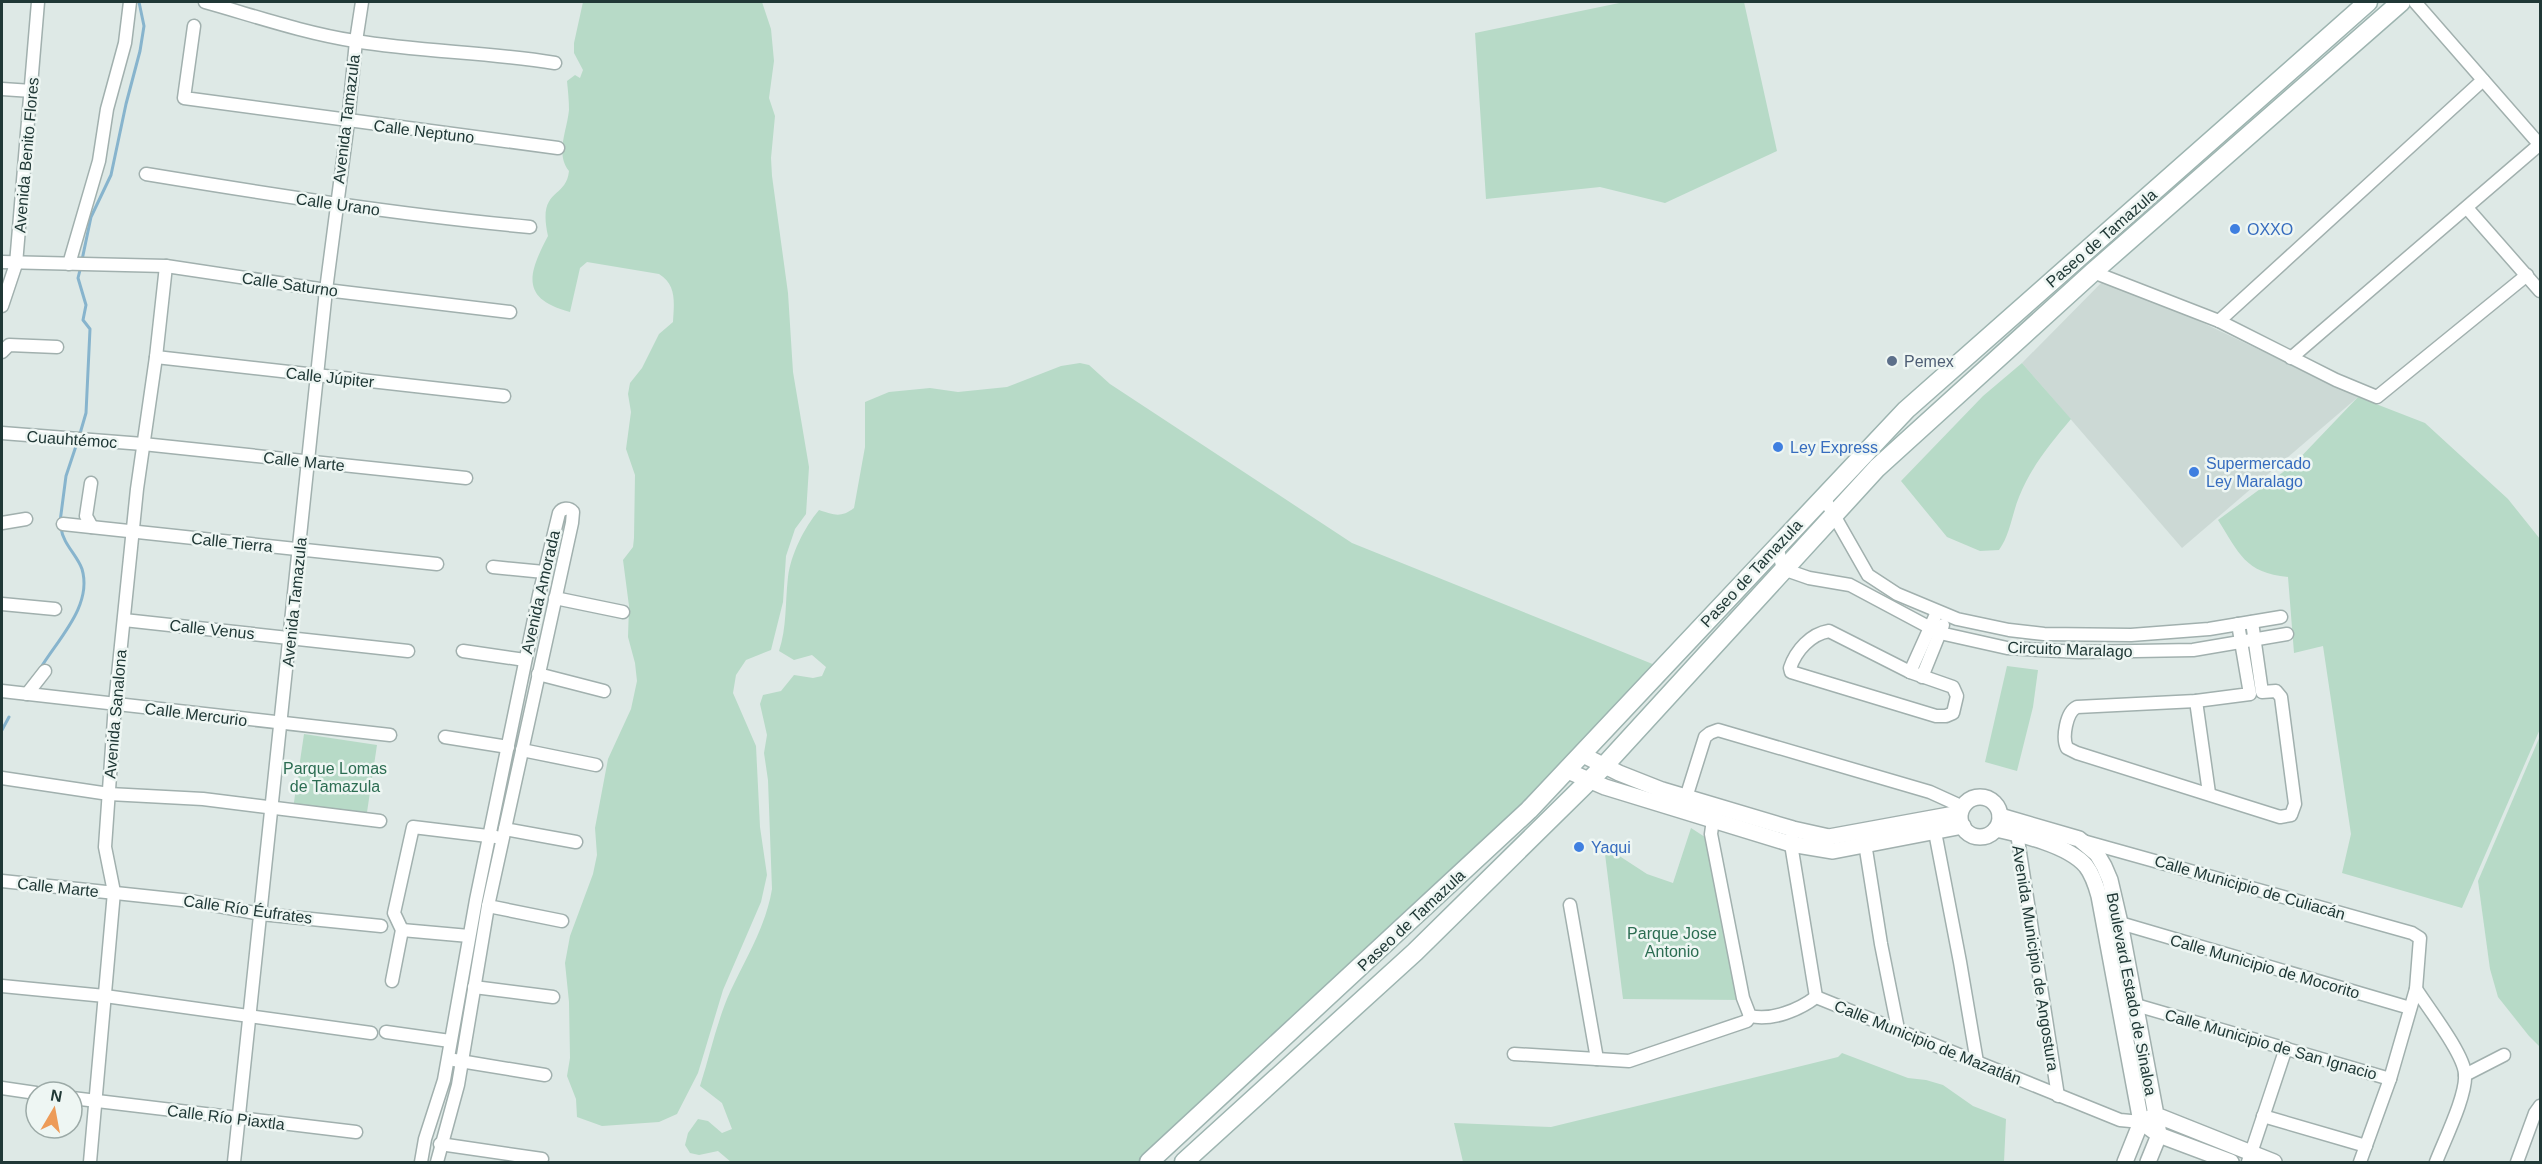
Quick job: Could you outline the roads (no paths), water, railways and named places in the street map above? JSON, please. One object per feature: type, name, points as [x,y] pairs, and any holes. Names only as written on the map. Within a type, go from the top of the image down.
[{"type":"main road","name":"Paseo de Tamazula","points":[[1149,1162],[1487,850],[1568,771],[1892,423],[1944,374],[2124,219],[2368,2]]},
{"type":"main road","name":"Paseo de Tamazula","points":[[1184,1162],[1415,952],[1604,766],[1877,468],[2385,8],[2401,2]]},
{"type":"main road","points":[[2124,219],[2138,234]]},
{"type":"main road","points":[[1914,433],[1941,391],[1944,374]]},
{"type":"street","name":"Avenida Benito Flores","points":[[2,306],[16,264],[38,2]]},
{"type":"street","points":[[69,264],[99,161],[107,109],[125,43],[130,2]]},
{"type":"street","points":[[205,2],[325,36],[437,52],[508,56],[555,63]]},
{"type":"street","name":"Avenida Tamazula","points":[[234,1162],[326,290],[356,41],[363,2]]},
{"type":"street","points":[[2291,358],[2540,145],[2415,2]]},
{"type":"street","name":"Calle Neptuno","points":[[194,26],[184,98],[348,122],[558,148]]},
{"type":"street","points":[[2218,321],[2483,80]]},
{"type":"street","points":[[2,89],[32,91]]},
{"type":"street","name":"Calle Urano","points":[[146,174],[336,205],[441,219],[530,227]]},
{"type":"street","points":[[2468,208],[2541,291]]},
{"type":"street","name":"Calle Saturno","points":[[2,262],[166,266],[326,290],[510,312]]},
{"type":"street","name":"Avenida Sanalona","points":[[90,1162],[114,892],[105,847],[115,704],[143,444],[166,266]]},
{"type":"street","points":[[2094,272],[2218,321],[2336,381],[2377,397],[2527,275]]},
{"type":"street","points":[[2,352],[9,345],[57,347]]},
{"type":"street","name":"Calle Júpiter","points":[[156,357],[504,396]]},
{"type":"street","name":"Cuauhtémoc","points":[[2,433],[143,444]]},
{"type":"street","name":"Calle Marte","points":[[143,444],[466,478]]},
{"type":"street","points":[[91,483],[86,516],[92,527]]},
{"type":"street","name":"Circuito Maralago","points":[[1823,496],[1868,575],[1897,594],[1942,614],[2009,630],[2044,634],[2176,633],[2281,616]]},
{"type":"street","name":"Avenida Amorada","points":[[421,1162],[425,1139],[444,1080],[469,936],[544,572],[559,513],[568,509],[573,512],[572,523],[488,906],[456,1093],[440,1144],[437,1162]]},
{"type":"street","points":[[2,523],[26,519]]},
{"type":"street","name":"Calle Tierra","points":[[63,524],[437,564]]},
{"type":"street","points":[[1777,546],[1783,569]]},
{"type":"street","points":[[493,567],[544,572]]},
{"type":"street","points":[[1850,585],[1865,567]]},
{"type":"street","name":"Circuito Maralago","points":[[1783,569],[1809,579],[1850,585],[1935,631],[2007,648],[2044,651],[2193,650],[2241,644],[2287,634]]},
{"type":"street","points":[[1889,607],[1897,594]]},
{"type":"street","points":[[555,598],[623,612]]},
{"type":"street","points":[[2,604],[55,609]]},
{"type":"street","points":[[535,613],[551,616]]},
{"type":"street","points":[[1916,675],[1942,614]]},
{"type":"street","name":"Calle Venus","points":[[124,620],[408,651]]},
{"type":"street","points":[[2252,622],[2256,693]]},
{"type":"street","points":[[2238,624],[2241,644],[2256,693]]},
{"type":"street","points":[[2007,648],[2012,638],[2009,630]]},
{"type":"street","points":[[1829,632],[1916,675],[1953,687],[1956,696],[1953,713],[1936,716],[1796,675],[1790,668],[1793,660],[1814,635],[1829,632]]},
{"type":"street","points":[[2044,634],[2038,642],[2039,647],[2044,651]]},
{"type":"street","points":[[463,651],[525,660]]},
{"type":"street","points":[[27,694],[45,671]]},
{"type":"street","points":[[538,674],[604,691]]},
{"type":"street","name":"Calle Mercurio","points":[[2,691],[390,735]]},
{"type":"street","points":[[2276,691],[2281,697],[2295,810],[2291,815],[2280,817],[2077,753],[2067,748],[2065,743],[2070,713],[2077,707],[2196,701],[2256,693],[2276,691]]},
{"type":"street","points":[[2196,701],[2209,793]]},
{"type":"street","points":[[1682,811],[1705,737],[1718,730],[1930,792],[1962,815]]},
{"type":"street","points":[[445,737],[508,747]]},
{"type":"street","points":[[522,750],[596,765]]},
{"type":"street","name":"Boulevard Estado de Sinaloa","points":[[1582,755],[1662,790],[1715,805],[1826,850],[1962,815]]},
{"type":"street","name":"Boulevard Estado de Sinaloa","points":[[1568,771],[1711,820],[1792,837]]},
{"type":"street","points":[[2,778],[109,794],[203,799],[381,821]]},
{"type":"street","name":"Boulevard Estado de Sinaloa","points":[[1865,839],[1935,832],[1962,815],[1972,798],[1985,797],[1996,804],[2007,824],[2078,858],[2092,875],[2099,896],[2141,1122],[2159,1135],[2231,1162]]},
{"type":"street","points":[[1514,1054],[1634,1060],[1747,1021],[1750,1016],[1743,998],[1711,834],[1711,820],[1715,805]]},
{"type":"street","name":"Boulevard Estado de Sinaloa","points":[[1962,815],[1967,832],[1979,837],[1992,833],[2007,824],[2079,840],[2097,854],[2110,879],[2120,923],[2156,1115],[2249,1158],[2274,1162]]},
{"type":"street","name":"Avenida Municipio de Angostura","points":[[2007,824],[2058,1096]]},
{"type":"street","points":[[392,981],[402,930],[394,913],[413,827],[489,836],[504,833],[576,842]]},
{"type":"street","points":[[1935,832],[1977,1062]]},
{"type":"street","points":[[1792,837],[1816,997]]},
{"type":"street","points":[[1865,839],[1881,944],[1898,1029]]},
{"type":"street","name":"Calle Municipio de Culiacán","points":[[2079,840],[2412,933],[2420,938],[2416,990]]},
{"type":"street","name":"Calle Marte","points":[[2,881],[114,892]]},
{"type":"street","name":"Calle Río Éufrates","points":[[114,892],[191,901],[261,914],[381,926]]},
{"type":"street","points":[[1570,905],[1597,1059]]},
{"type":"street","points":[[488,906],[562,921]]},
{"type":"street","name":"Calle Municipio de Mocorito","points":[[2120,923],[2410,1008]]},
{"type":"street","points":[[402,930],[469,936]]},
{"type":"street","points":[[2,986],[105,996],[371,1033]]},
{"type":"street","points":[[474,987],[553,997]]},
{"type":"street","points":[[2360,1162],[2390,1079],[2416,990]]},
{"type":"street","points":[[2416,990],[2461,1060],[2466,1075],[2463,1092],[2436,1162]]},
{"type":"street","name":"Calle Municipio de Mazatlán","points":[[1750,1016],[1771,1017],[1806,1005],[1816,997],[2058,1096],[2120,1119],[2134,1123],[2141,1122]]},
{"type":"street","name":"Calle Municipio de San Ignacio","points":[[2117,1001],[2390,1079]]},
{"type":"street","points":[[386,1032],[450,1041]]},
{"type":"street","points":[[2249,1158],[2286,1048]]},
{"type":"street","points":[[2466,1075],[2504,1054]]},
{"type":"street","points":[[447,1059],[545,1075]]},
{"type":"street","points":[[2,1088],[24,1091]]},
{"type":"street","name":"Calle Río Piaxtla","points":[[84,1100],[356,1132]]},
{"type":"street","points":[[2517,1162],[2535,1113],[2541,1106]]},
{"type":"street","points":[[2125,1162],[2141,1122],[2156,1115],[2159,1135],[2148,1162]]},
{"type":"street","points":[[2263,1116],[2366,1146]]},
{"type":"street","points":[[440,1144],[542,1159]]},
{"type":"waterway","points":[[82,260],[91,217],[111,175],[140,51],[144,26],[139,2]]},
{"type":"waterway","points":[[79,437],[86,413],[90,329],[83,320],[86,305],[78,278],[81,266]]},
{"type":"waterway","points":[[60,522],[66,476],[77,443]]},
{"type":"waterway","points":[[40,669],[72,622],[78,609],[84,583],[82,569],[64,539],[61,528]]},
{"type":"waterway","points":[[2,730],[9,717]]},
{"type":"place","name":"OXXO","points":[[2235,229]]},
{"type":"place","name":"Pemex","points":[[1892,361]]},
{"type":"place","name":"Ley Express","points":[[1778,447]]},
{"type":"place","name":"Supermercado Ley Maralago","points":[[2194,472]]},
{"type":"place","name":"Yaqui","points":[[1579,847]]},
{"type":"park label","name":"Parque Lomas de Tamazula","points":[[335,777]]},
{"type":"park label","name":"Parque Jose Antonio","points":[[1672,942]]}]
